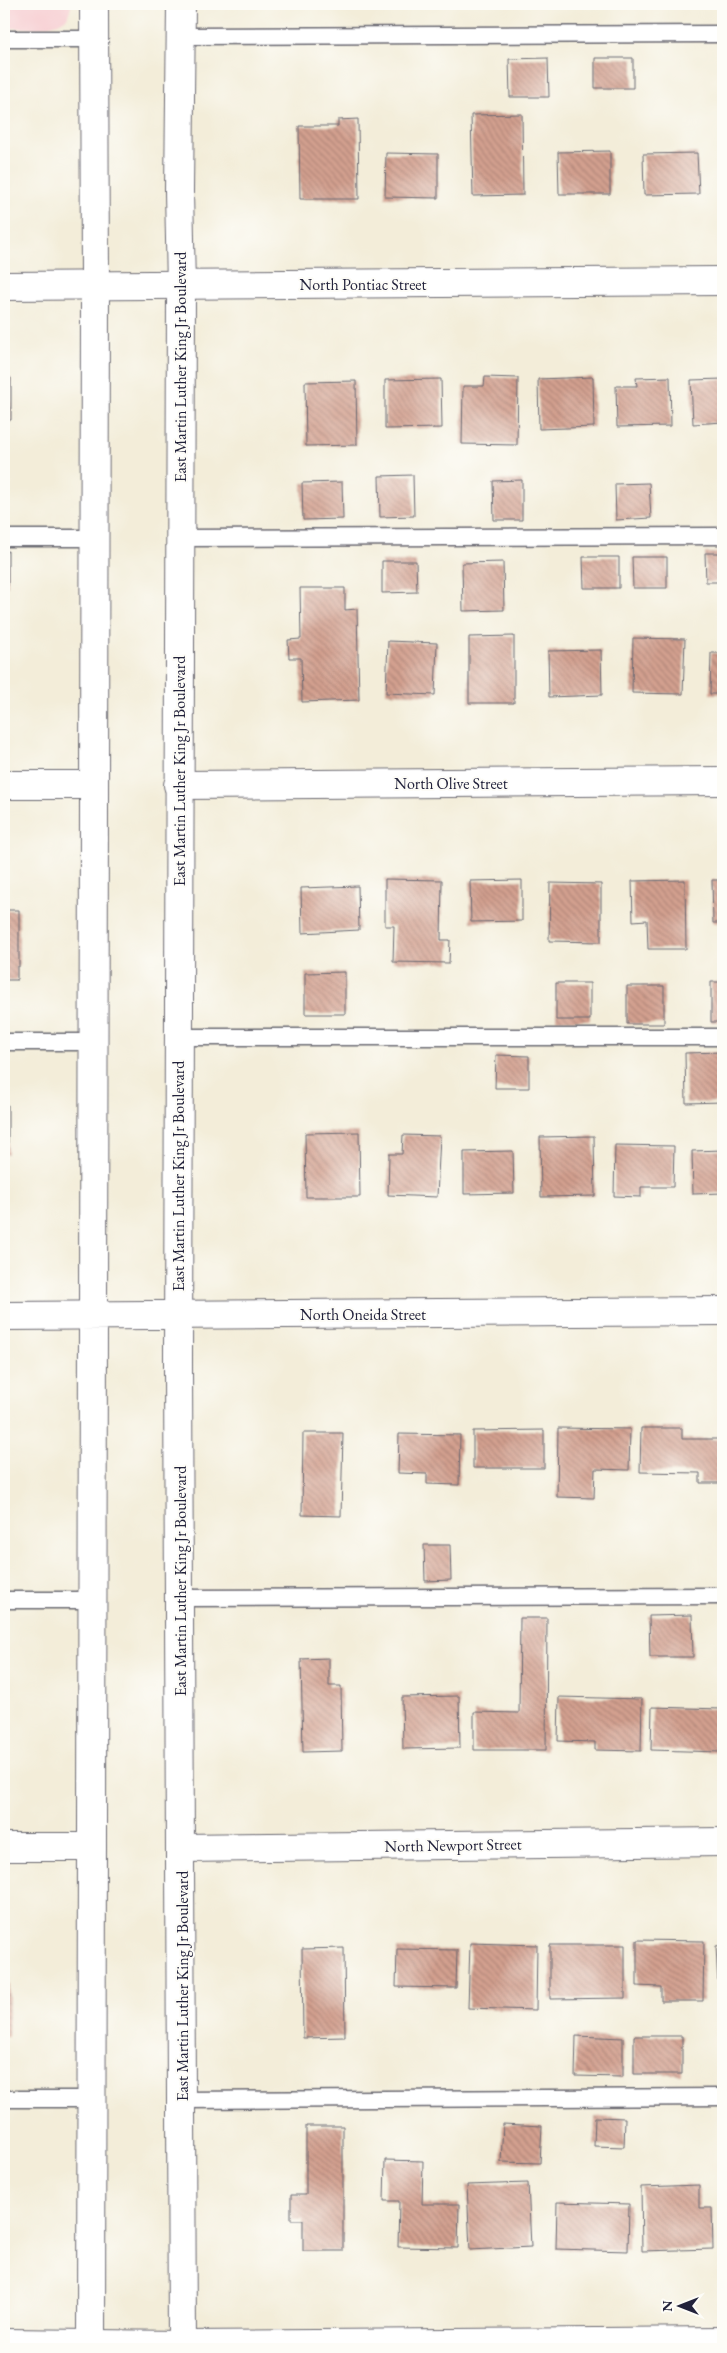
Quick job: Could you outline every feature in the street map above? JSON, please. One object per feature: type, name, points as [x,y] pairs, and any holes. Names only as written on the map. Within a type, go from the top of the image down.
[{"type":"main road","points":[[91,2346],[94,4]]},
{"type":"main road","name":"East Martin Luther King Jr Boulevard","points":[[181,4],[178,1316],[182,1848],[182,2347]]},
{"type":"main road","name":"North Pontiac Street","points":[[4,286],[181,287],[723,281]]},
{"type":"main road","name":"North Olive Street","points":[[178,785],[723,781]]},
{"type":"main road","points":[[4,785],[93,785]]},
{"type":"main road","name":"North Oneida Street","points":[[4,1316],[723,1311]]},
{"type":"main road","name":"North Newport Street","points":[[182,1848],[723,1842]]},
{"type":"main road","points":[[4,1847],[92,1847]]},
{"type":"main road","points":[[4,2343],[182,2347],[723,2341]]},
{"type":"lane","points":[[181,36],[723,34]]},
{"type":"lane","points":[[4,39],[94,39]]},
{"type":"lane","points":[[180,538],[723,536]]},
{"type":"lane","points":[[4,538],[94,538]]},
{"type":"lane","points":[[178,1037],[723,1036]]},
{"type":"lane","points":[[4,1042],[93,1042]]},
{"type":"lane","points":[[180,1598],[723,1596]]},
{"type":"lane","points":[[4,1600],[92,1600]]},
{"type":"lane","points":[[182,2100],[723,2097]]},
{"type":"lane","points":[[4,2099],[91,2099]]},
{"type":"shaded area","points":[[4,4],[71,4],[71,7],[67,18],[58,23],[39,28],[4,28]]},
{"type":"building","points":[[548,58],[549,97],[510,97],[509,59]]},
{"type":"building","points":[[595,58],[633,58],[633,88],[595,88]]},
{"type":"building","points":[[522,114],[523,195],[473,196],[471,115]]},
{"type":"building","points":[[358,119],[359,199],[300,199],[299,126],[338,126],[338,120]]},
{"type":"building","points":[[610,151],[610,194],[559,194],[558,152]]},
{"type":"building","points":[[386,153],[438,154],[438,198],[385,197]]},
{"type":"building","points":[[697,153],[699,194],[644,195],[643,154]]},
{"type":"building","points":[[485,377],[518,378],[517,445],[462,444],[463,386],[484,386]]},
{"type":"building","points":[[593,377],[594,427],[539,429],[538,379]]},
{"type":"building","points":[[670,377],[671,426],[617,427],[616,386],[637,386],[636,378]]},
{"type":"building","points":[[4,378],[11,378],[11,420],[4,420]]},
{"type":"building","points":[[441,379],[442,428],[385,429],[385,380]]},
{"type":"building","points":[[723,379],[723,422],[693,424],[691,380]]},
{"type":"building","points":[[356,381],[357,445],[306,446],[305,382]]},
{"type":"building","points":[[413,475],[414,516],[380,517],[379,476]]},
{"type":"building","points":[[522,480],[522,520],[494,520],[493,481]]},
{"type":"building","points":[[342,482],[343,519],[303,520],[302,483]]},
{"type":"building","points":[[649,483],[651,518],[616,520],[615,484]]},
{"type":"building","points":[[8,551],[8,586],[4,586],[4,552]]},
{"type":"building","points":[[705,553],[723,553],[723,582],[706,582]]},
{"type":"building","points":[[583,557],[619,557],[619,588],[584,588]]},
{"type":"building","points":[[632,557],[667,557],[667,588],[633,588]]},
{"type":"building","points":[[382,561],[416,561],[417,592],[382,593]]},
{"type":"building","points":[[503,562],[504,610],[463,611],[462,563]]},
{"type":"building","points":[[300,588],[345,588],[345,610],[357,609],[359,700],[302,702],[301,658],[289,658],[288,640],[301,639]]},
{"type":"building","points":[[514,636],[514,703],[469,703],[469,637]]},
{"type":"building","points":[[633,638],[685,639],[683,694],[632,693]]},
{"type":"building","points":[[388,641],[437,643],[435,695],[386,693]]},
{"type":"building","points":[[601,650],[602,695],[549,697],[548,651]]},
{"type":"building","points":[[711,653],[723,653],[723,694],[710,694]]},
{"type":"building","points":[[385,879],[442,880],[441,940],[450,940],[449,963],[393,962],[394,926],[385,926]]},
{"type":"building","points":[[522,880],[522,921],[471,922],[470,881]]},
{"type":"building","points":[[685,880],[686,949],[648,949],[647,920],[633,921],[632,881]]},
{"type":"building","points":[[712,880],[723,880],[723,923],[713,923]]},
{"type":"building","points":[[550,883],[601,884],[601,942],[549,941]]},
{"type":"building","points":[[358,886],[359,930],[302,933],[301,888]]},
{"type":"building","points":[[4,910],[19,910],[19,967],[17,967],[17,980],[4,980]]},
{"type":"building","points":[[345,972],[345,1014],[305,1014],[305,973]]},
{"type":"building","points":[[711,982],[723,982],[723,1022],[711,1022]]},
{"type":"building","points":[[556,983],[590,983],[590,1020],[556,1020]]},
{"type":"building","points":[[627,986],[664,986],[664,1024],[627,1024]]},
{"type":"building","points":[[723,1052],[723,1102],[686,1103],[685,1053]]},
{"type":"building","points":[[496,1055],[529,1056],[529,1088],[495,1088]]},
{"type":"building","points":[[4,1105],[8,1105],[8,1154],[4,1154]]},
{"type":"building","points":[[359,1132],[360,1197],[306,1197],[305,1133]]},
{"type":"building","points":[[403,1135],[440,1136],[437,1197],[388,1195],[389,1154],[402,1154]]},
{"type":"building","points":[[594,1136],[595,1196],[541,1197],[540,1137]]},
{"type":"building","points":[[615,1145],[674,1146],[673,1187],[641,1187],[641,1197],[614,1196]]},
{"type":"building","points":[[723,1150],[723,1193],[693,1194],[692,1151]]},
{"type":"building","points":[[513,1151],[514,1193],[464,1194],[464,1152]]},
{"type":"building","points":[[558,1428],[630,1429],[629,1470],[595,1469],[594,1498],[557,1497]]},
{"type":"building","points":[[641,1428],[682,1428],[682,1439],[721,1439],[721,1483],[700,1483],[700,1473],[640,1472]]},
{"type":"building","points":[[544,1430],[544,1468],[473,1468],[473,1431]]},
{"type":"building","points":[[303,1433],[343,1433],[341,1516],[302,1515]]},
{"type":"building","points":[[399,1434],[460,1435],[459,1485],[427,1484],[427,1474],[398,1473]]},
{"type":"building","points":[[424,1545],[450,1545],[451,1580],[425,1581]]},
{"type":"building","points":[[692,1615],[693,1657],[650,1657],[649,1616]]},
{"type":"building","points":[[520,1618],[547,1618],[546,1750],[474,1750],[474,1712],[519,1713]]},
{"type":"building","points":[[329,1658],[329,1686],[341,1686],[342,1751],[303,1752],[301,1659]]},
{"type":"building","points":[[459,1696],[460,1748],[403,1749],[402,1697]]},
{"type":"building","points":[[559,1697],[642,1699],[641,1751],[595,1750],[595,1742],[558,1741]]},
{"type":"building","points":[[652,1707],[721,1709],[721,1752],[651,1750]]},
{"type":"building","points":[[637,1940],[704,1941],[703,2001],[661,2001],[661,1987],[637,1986]]},
{"type":"building","points":[[470,1943],[537,1945],[536,2010],[468,2008]]},
{"type":"building","points":[[550,1945],[625,1945],[625,1998],[550,1999]]},
{"type":"building","points":[[723,1945],[723,1986],[718,1986],[716,1946]]},
{"type":"building","points":[[344,1948],[345,2037],[303,2038],[302,1949]]},
{"type":"building","points":[[397,1949],[457,1950],[456,1988],[396,1987]]},
{"type":"building","points":[[4,1984],[9,1984],[8,2037],[4,2037]]},
{"type":"building","points":[[576,2036],[623,2038],[623,2077],[575,2076]]},
{"type":"building","points":[[634,2036],[682,2036],[682,2074],[634,2074]]},
{"type":"building","points":[[595,2117],[625,2118],[624,2147],[594,2146]]},
{"type":"building","points":[[503,2124],[542,2126],[540,2163],[501,2162]]},
{"type":"building","points":[[306,2126],[343,2126],[343,2251],[303,2251],[303,2220],[291,2220],[291,2195],[306,2195]]},
{"type":"building","points":[[385,2160],[423,2161],[422,2204],[459,2204],[458,2248],[398,2247],[399,2201],[384,2201]]},
{"type":"building","points":[[528,2183],[531,2247],[470,2250],[467,2185]]},
{"type":"building","points":[[699,2185],[699,2208],[712,2208],[713,2249],[642,2251],[641,2187]]},
{"type":"building","points":[[557,2202],[629,2204],[628,2251],[556,2249]]},
{"type":"building","points":[[5,2207],[7,2261],[4,2261]]}]
